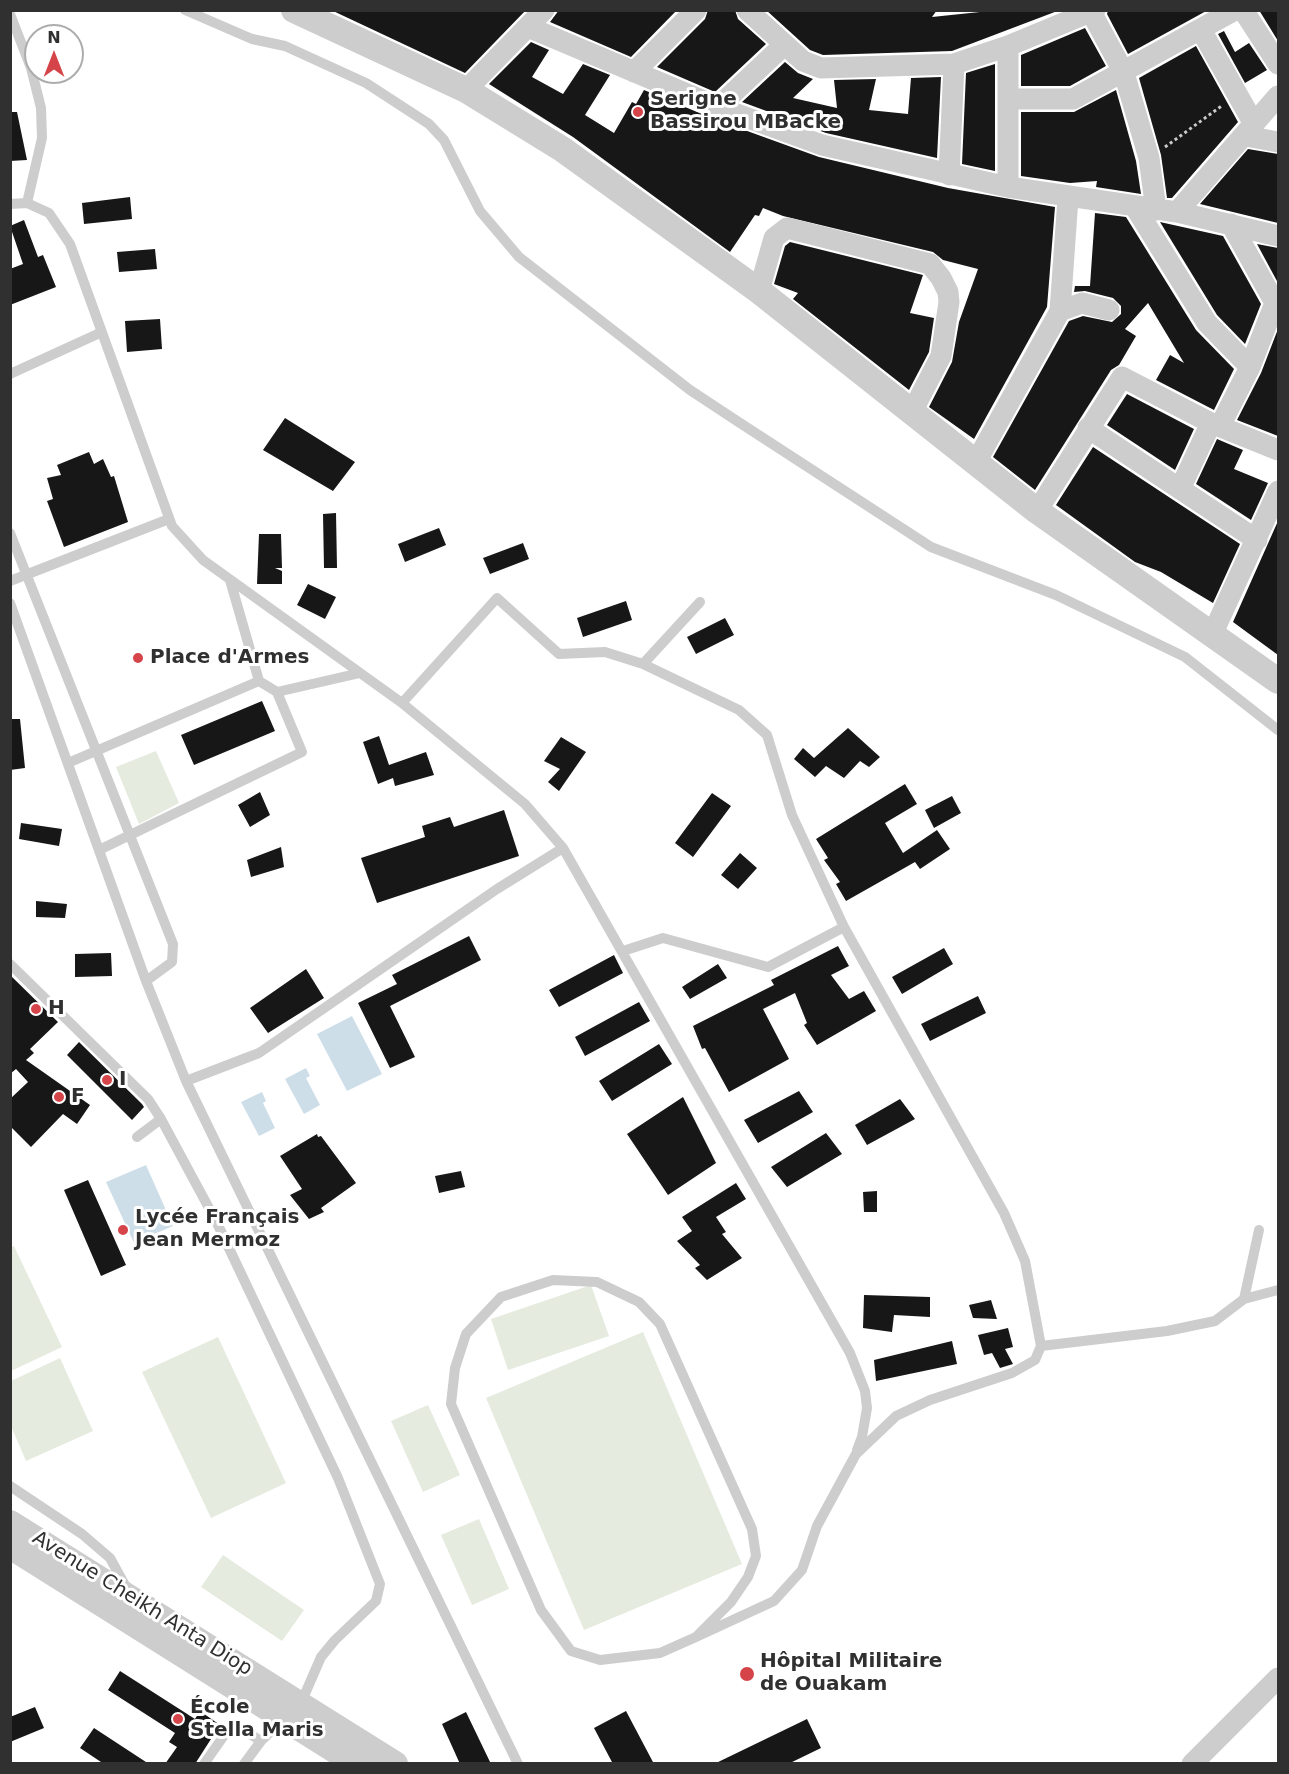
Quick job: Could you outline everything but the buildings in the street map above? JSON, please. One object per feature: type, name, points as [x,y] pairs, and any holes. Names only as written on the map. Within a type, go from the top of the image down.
[{"type":"street","points":[[294,10],[466,90],[562,149],[759,291],[1037,511],[1278,681]]},
{"type":"street","points":[[634,72],[696,10]]},
{"type":"street","points":[[747,10],[803,61],[820,68],[954,64],[1008,46],[1092,11],[1124,73],[1149,158],[1156,210],[1207,323],[1250,368]]},
{"type":"street","points":[[1009,99],[1073,99],[1235,10]]},
{"type":"street","points":[[1243,10],[1278,64]]},
{"type":"street","points":[[466,90],[538,15],[634,72],[718,107],[822,145],[1008,187],[1156,210],[1231,224],[1278,236]]},
{"type":"street","points":[[1201,30],[1237,94],[1250,130],[1278,142]]},
{"type":"street","points":[[718,107],[784,45]]},
{"type":"street","points":[[1008,46],[1008,187]]},
{"type":"street","points":[[949,175],[954,64]]},
{"type":"street","points":[[1156,210],[1250,130],[1278,96]]},
{"type":"street","points":[[976,462],[1060,311],[1068,198]]},
{"type":"street","points":[[1180,489],[1250,368],[1275,303],[1231,224]]},
{"type":"street","points":[[759,291],[774,237],[787,228],[930,264],[948,291],[949,302],[941,356],[912,412]]},
{"type":"street","points":[[1060,311],[1082,303],[1109,310]]},
{"type":"street","points":[[1037,511],[1122,377],[1216,424],[1278,450]]},
{"type":"street","points":[[1088,428],[1257,540]]},
{"type":"street","points":[[1212,635],[1278,491]]},
{"type":"street","name":"Avenue Cheikh Anta Diop","points":[[10,1523],[130,1598],[293,1710],[357,1764]]},
{"type":"street","name":"Avenue Cheikh Anta Diop","points":[[10,1546],[293,1710],[395,1764]]},
{"type":"street","points":[[1205,1760],[1277,1681]]},
{"type":"lane","points":[[185,10],[243,35],[285,46],[366,83],[429,124],[444,140],[480,211],[519,257],[690,390],[747,428],[931,547],[1056,595],[1185,657],[1278,730]]},
{"type":"lane","points":[[10,14],[31,68],[41,108],[42,138],[27,202]]},
{"type":"lane","points":[[10,204],[27,202],[49,213],[70,244],[172,526],[203,560],[402,703],[525,804],[563,848],[850,1353],[866,1391],[867,1408],[862,1437],[856,1454],[817,1526],[802,1570],[774,1601],[696,1637],[660,1653],[600,1660],[571,1652],[541,1610],[452,1404],[454,1368],[466,1334],[501,1297],[554,1280],[597,1282],[639,1302],[660,1324],[752,1529],[756,1557],[748,1577],[730,1602],[696,1637]]},
{"type":"lane","points":[[10,374],[102,332]]},
{"type":"lane","points":[[10,581],[169,519]]},
{"type":"lane","points":[[10,533],[173,944],[172,962],[146,981]]},
{"type":"lane","points":[[99,850],[302,752],[277,692],[259,681],[230,580]]},
{"type":"lane","points":[[402,703],[497,598],[559,654],[605,652],[643,664],[739,710],[767,735],[792,814],[844,927],[1004,1212],[1024,1261],[1041,1346],[1035,1360],[1012,1373],[930,1400],[896,1416],[856,1454]]},
{"type":"lane","points":[[643,664],[700,602]]},
{"type":"lane","points":[[10,603],[14,624],[68,763],[146,981],[186,1081],[518,1764]]},
{"type":"lane","points":[[277,692],[360,673]]},
{"type":"lane","points":[[68,763],[259,681]]},
{"type":"lane","points":[[186,1081],[260,1053],[497,889],[563,848]]},
{"type":"lane","points":[[623,951],[663,938],[768,967],[844,927]]},
{"type":"lane","points":[[10,964],[148,1099],[161,1119],[217,1223],[333,1467],[380,1584],[376,1601],[335,1640],[321,1657],[293,1710],[261,1741],[244,1764]]},
{"type":"lane","points":[[137,1137],[161,1119]]},
{"type":"lane","points":[[1244,1299],[1259,1230]]},
{"type":"lane","points":[[1041,1346],[1167,1332],[1215,1321],[1244,1299],[1278,1290]]},
{"type":"lane","points":[[10,1486],[82,1534],[110,1558],[130,1598]]},
{"type":"lane","points":[[204,1764],[230,1727],[237,1726],[261,1741]]},
{"type":"path","points":[[1149,158],[1237,94]]},
{"type":"shaded area","points":[[156,751],[179,803],[139,824],[116,767]]},
{"type":"shaded area","points":[[352,1016],[382,1074],[347,1091],[317,1034]]},
{"type":"shaded area","points":[[306,1068],[310,1076],[306,1078],[320,1105],[304,1114],[285,1079]]},
{"type":"shaded area","points":[[262,1092],[266,1101],[263,1103],[275,1128],[259,1136],[241,1102]]},
{"type":"shaded area","points":[[146,1165],[173,1226],[134,1243],[106,1182]]},
{"type":"shaded area","points":[[14,1246],[62,1347],[11,1371],[10,1248]]},
{"type":"shaded area","points":[[591,1285],[609,1336],[508,1370],[491,1319]]},
{"type":"shaded area","points":[[643,1332],[742,1564],[584,1630],[486,1398]]},
{"type":"shaded area","points":[[218,1337],[286,1483],[211,1518],[142,1372]]},
{"type":"shaded area","points":[[60,1358],[93,1431],[26,1461],[11,1426],[11,1381]]},
{"type":"shaded area","points":[[428,1405],[460,1475],[423,1492],[391,1421]]},
{"type":"shaded area","points":[[479,1519],[509,1589],[472,1605],[441,1535]]},
{"type":"shaded area","points":[[223,1555],[304,1610],[282,1641],[201,1587]]},
{"type":"place","name":"Serigne Bassirou MBacke","points":[[638,112]]},
{"type":"place","name":"Place d'Armes","points":[[138,658]]},
{"type":"place","name":"H","points":[[36,1009]]},
{"type":"place","name":"I","points":[[107,1080]]},
{"type":"place","name":"F","points":[[59,1097]]},
{"type":"place","name":"Lycée Français Jean Mermoz","points":[[123,1230]]},
{"type":"place","name":"Hôpital Militaire de Ouakam","points":[[747,1674]]},
{"type":"place","name":"École Stella Maris","points":[[178,1719]]}]
